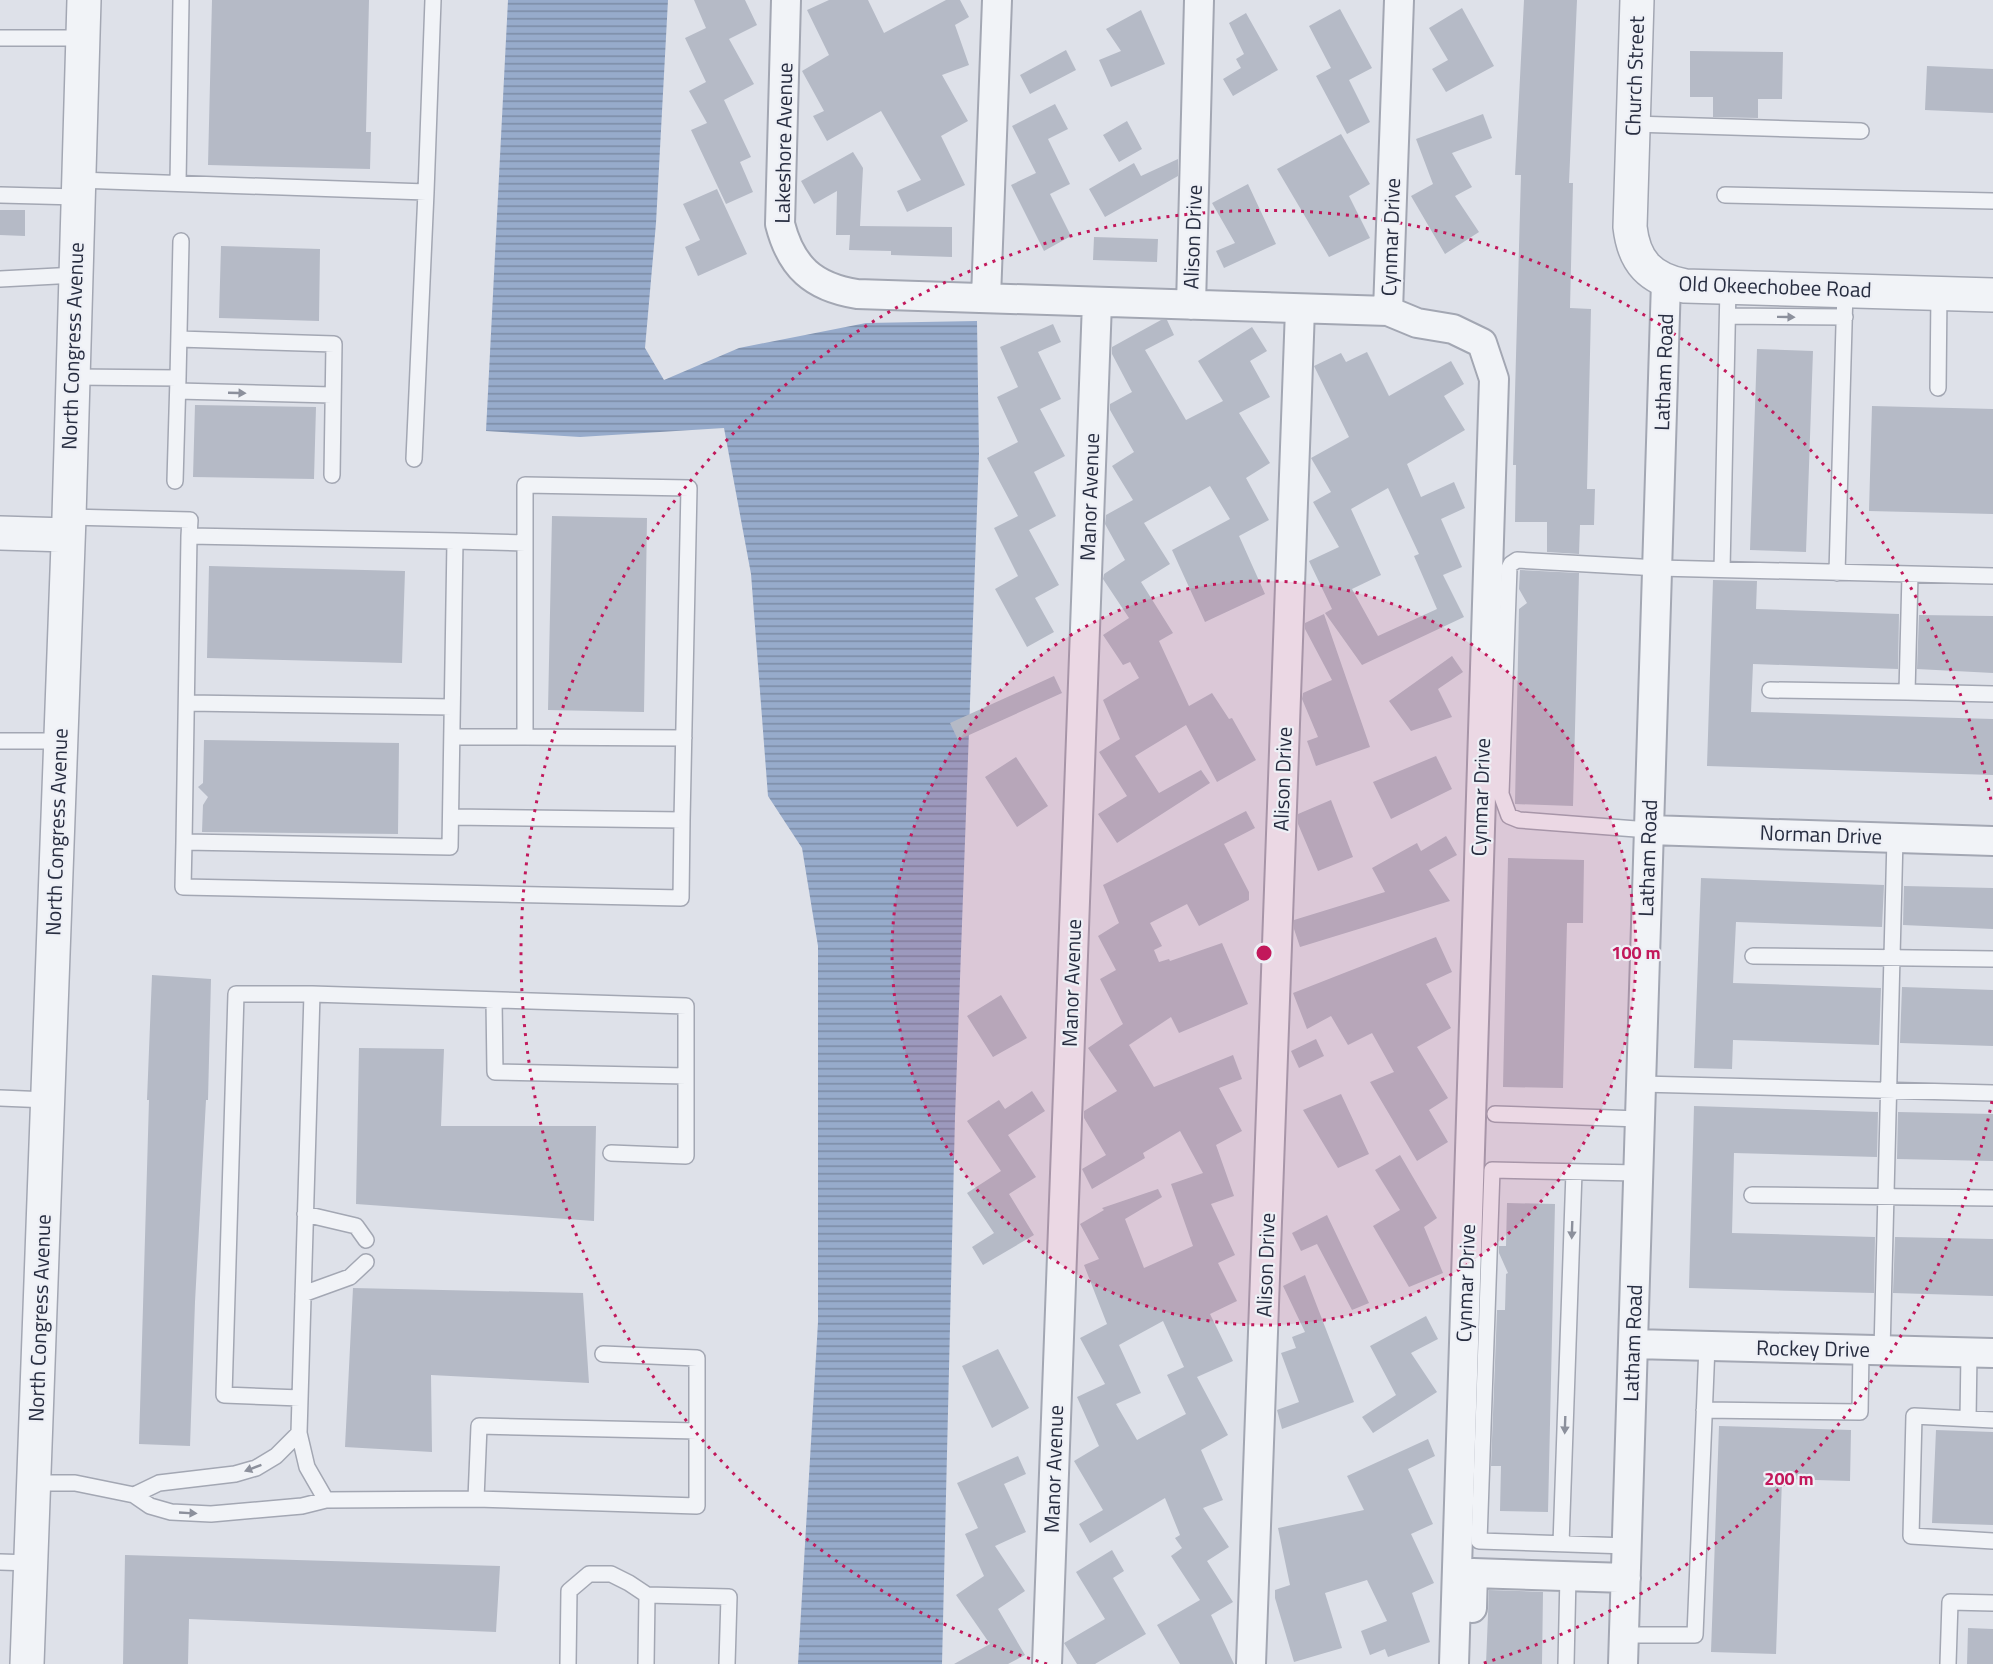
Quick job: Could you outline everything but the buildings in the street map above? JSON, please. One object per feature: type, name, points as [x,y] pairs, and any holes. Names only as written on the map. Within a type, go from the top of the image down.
[{"type":"street","name":"North Congress Avenue","points":[[27,1664],[15,1562],[33,1483],[68,526],[84,0]]},
{"type":"street","name":"Lakeshore Avenue","points":[[786,0],[780,224],[793,259],[813,279],[838,291],[857,294],[986,298]]},
{"type":"street","points":[[997,0],[986,298],[1191,305]]},
{"type":"street","name":"Alison Drive","points":[[1199,0],[1191,305],[1300,309],[1251,1664]]},
{"type":"street","name":"Cynmar Drive","points":[[1399,0],[1388,311],[1417,323],[1453,329],[1482,343],[1494,379],[1454,1664]]},
{"type":"street","name":"Church Street","points":[[1633,138],[1637,0]]},
{"type":"street","name":"Old Okeechobee Road","points":[[1633,138],[1630,227],[1632,245],[1640,261],[1666,282],[1685,285],[1728,301],[1845,304],[1939,293],[1993,295]]},
{"type":"street","name":"Latham Road","points":[[1623,1664],[1666,282]]},
{"type":"street","name":"Manor Avenue","points":[[1047,1664],[1097,302]]},
{"type":"street","points":[[1300,309],[1388,311]]},
{"type":"street","points":[[0,533],[68,526]]},
{"type":"street","name":"Norman Drive","points":[[1649,830],[1993,841]]},
{"type":"street","name":"Rockey Drive","points":[[1633,1344],[1981,1353]]},
{"type":"street","points":[[1470,1664],[1473,1573],[1626,1578]]},
{"type":"lane","points":[[178,183],[181,0]]},
{"type":"lane","points":[[414,459],[433,0]]},
{"type":"lane","points":[[0,38],[83,38]]},
{"type":"lane","points":[[1633,138],[1861,131]]},
{"type":"lane","points":[[0,195],[178,183],[426,192]]},
{"type":"lane","points":[[1725,195],[1993,201]]},
{"type":"lane","points":[[175,481],[181,241]]},
{"type":"lane","points":[[0,279],[76,275]]},
{"type":"lane","points":[[1938,388],[1939,293]]},
{"type":"lane","points":[[1722,570],[1728,301]]},
{"type":"lane","points":[[1837,573],[1845,304]]},
{"type":"lane","points":[[179,339],[334,344],[332,475]]},
{"type":"lane","points":[[73,377],[332,395]]},
{"type":"lane","points":[[68,526],[189,520],[183,887],[681,898],[690,488],[525,485],[525,737]]},
{"type":"lane","points":[[189,536],[525,543]]},
{"type":"lane","points":[[184,842],[450,847],[455,541]]},
{"type":"lane","points":[[1649,830],[1519,820],[1509,816],[1501,794],[1501,783],[1509,568],[1511,564],[1517,560],[1658,568],[1993,576]]},
{"type":"lane","points":[[1906,692],[1910,574]]},
{"type":"lane","points":[[1770,690],[1993,694]]},
{"type":"lane","points":[[187,703],[452,707]]},
{"type":"lane","points":[[452,737],[684,738]]},
{"type":"lane","points":[[0,741],[60,741]]},
{"type":"lane","points":[[451,817],[682,820]]},
{"type":"lane","points":[[1704,1410],[1860,1412],[1872,1350],[1886,1197],[1895,838]]},
{"type":"lane","points":[[1753,956],[1993,959]]},
{"type":"lane","points":[[300,1398],[224,1395],[237,994],[312,994],[686,1006],[686,1156],[611,1154]]},
{"type":"lane","points":[[312,994],[299,1433],[307,1467],[326,1500]]},
{"type":"lane","points":[[494,1000],[495,1072],[686,1076]]},
{"type":"lane","points":[[1641,1084],[1993,1093]]},
{"type":"lane","points":[[0,1098],[48,1100]]},
{"type":"lane","points":[[1495,1114],[1640,1119]]},
{"type":"lane","points":[[1627,1546],[1479,1541],[1480,1505],[1492,1170],[1638,1173]]},
{"type":"lane","points":[[1561,1544],[1574,1172]]},
{"type":"lane","points":[[1752,1195],[1993,1198]]},
{"type":"lane","points":[[305,1214],[356,1226],[366,1240]]},
{"type":"lane","points":[[303,1294],[350,1277],[366,1262]]},
{"type":"lane","points":[[1624,1635],[1695,1635],[1707,1346]]},
{"type":"lane","points":[[1968,1419],[1981,1353]]},
{"type":"lane","points":[[33,1483],[75,1483],[134,1495],[150,1506],[171,1512],[211,1514],[302,1506],[326,1500],[476,1499],[697,1506],[697,1358],[603,1354]]},
{"type":"lane","points":[[1993,1420],[1914,1416],[1911,1536],[1993,1541]]},
{"type":"lane","points":[[476,1499],[479,1426],[697,1431]]},
{"type":"lane","points":[[134,1495],[159,1483],[235,1474],[256,1468],[276,1456],[299,1433]]},
{"type":"lane","points":[[568,1664],[569,1591],[589,1574],[611,1574],[647,1595],[729,1597],[727,1664]]},
{"type":"lane","points":[[1566,1664],[1568,1576]]},
{"type":"lane","points":[[646,1664],[647,1595]]},
{"type":"lane","points":[[1948,1664],[1950,1602],[1993,1603]]},
{"type":"water","points":[[508,0],[668,0],[656,223],[645,348],[664,380],[739,348],[866,323],[977,321],[979,454],[955,1117],[942,1664],[798,1664],[818,1322],[818,946],[802,848],[768,796],[751,574],[724,428],[580,437],[486,431]]}]
